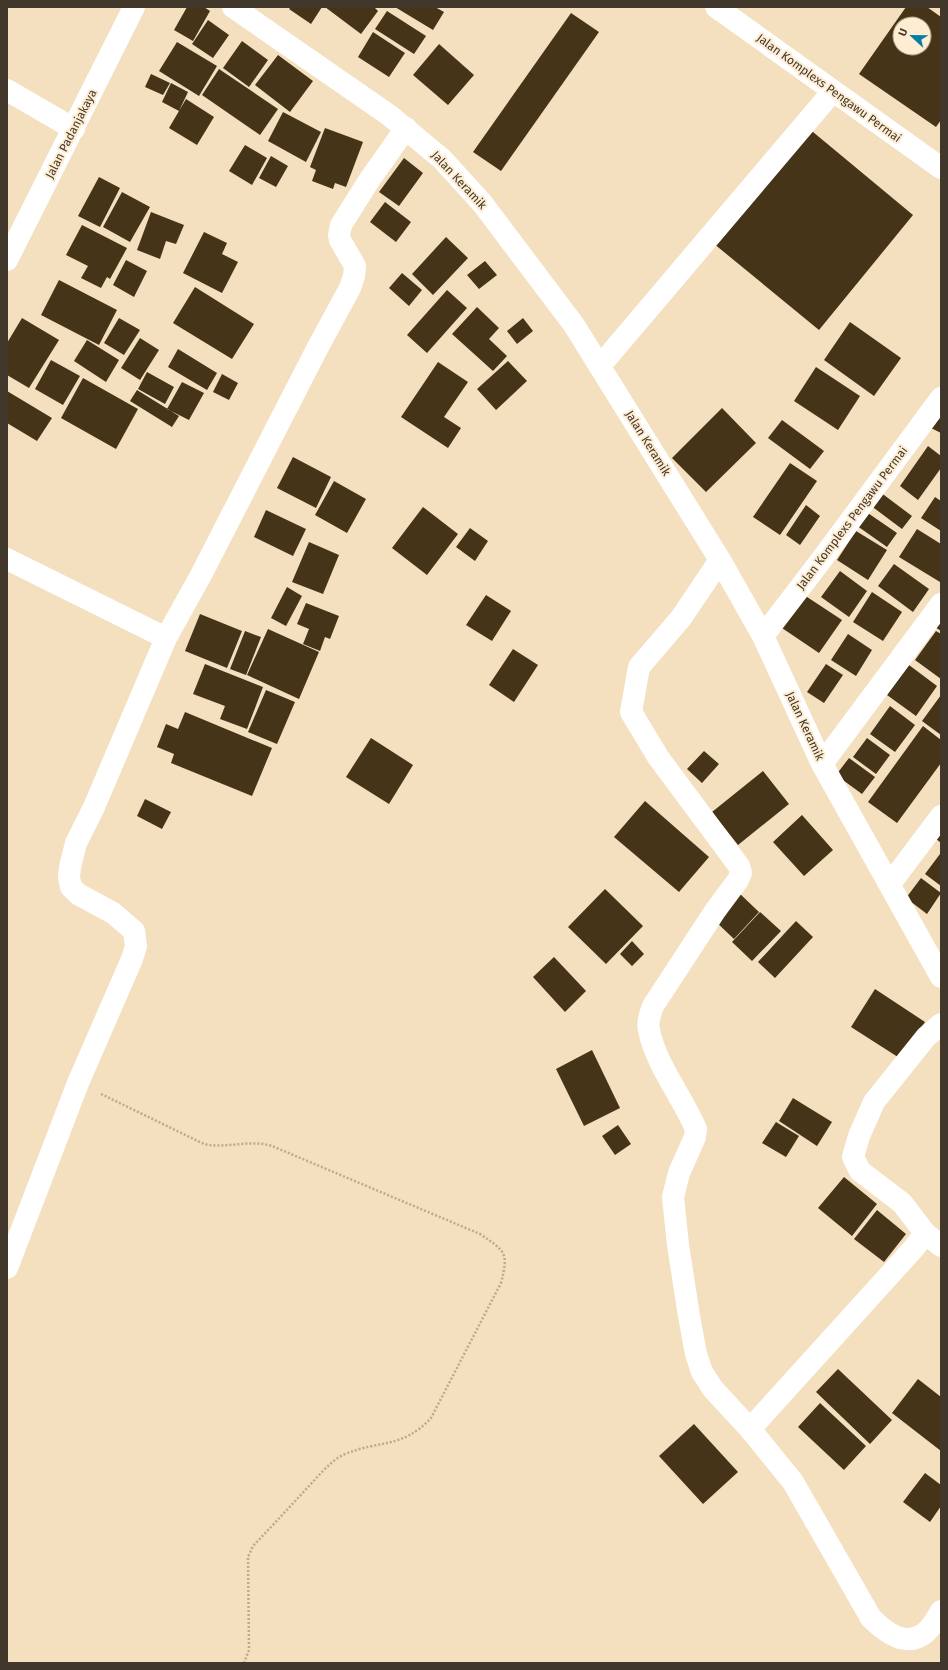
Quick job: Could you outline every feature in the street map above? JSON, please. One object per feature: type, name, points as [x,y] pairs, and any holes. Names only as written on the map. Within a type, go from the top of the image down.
[{"type":"street","name":"Jalan Padanjakaya","points":[[7,260],[134,7]]},
{"type":"street","name":"Jalan Keramik","points":[[233,7],[389,115],[442,159],[482,203],[574,325],[720,560],[763,636],[822,764],[941,977]]},
{"type":"street","name":"Jalan Komplexs Pengawu Permai","points":[[716,7],[941,168]]},
{"type":"street","points":[[7,90],[74,129]]},
{"type":"street","points":[[600,366],[834,91]]},
{"type":"street","points":[[7,1268],[78,1083],[132,959],[136,946],[134,931],[113,913],[74,891],[71,887],[69,877],[70,867],[76,843],[94,807],[166,638],[201,575],[318,347],[350,288],[354,276],[355,266],[340,240],[339,235],[341,225],[370,178],[406,128]]},
{"type":"street","name":"Jalan Komplexs Pengawu Permai","points":[[763,636],[941,398]]},
{"type":"street","points":[[7,559],[166,638]]},
{"type":"street","points":[[720,560],[681,618],[639,666],[632,712],[658,757],[740,866],[741,873],[734,886],[715,911],[653,1006],[649,1018],[648,1030],[656,1051],[696,1129],[695,1137],[679,1173],[673,1197],[678,1244],[696,1354],[702,1372],[713,1389],[750,1429],[793,1482],[871,1618],[886,1632],[895,1637],[906,1639],[917,1637],[927,1632],[941,1611]]},
{"type":"street","points":[[822,764],[941,604]]},
{"type":"street","points":[[890,884],[941,816]]},
{"type":"street","points":[[750,1429],[914,1248],[933,1239],[902,1203],[860,1171],[853,1157],[859,1136],[874,1102],[926,1037],[941,1024]]},
{"type":"path","points":[[78,1083],[204,1144],[215,1146],[259,1144],[272,1146],[480,1234],[501,1248],[506,1259],[501,1283],[432,1418],[420,1430],[397,1442],[372,1446],[343,1456],[334,1462],[253,1546],[248,1557],[249,1650],[244,1663]]},
{"type":"building","points":[[187,7],[204,7],[210,11],[193,41],[174,30]]},
{"type":"building","points":[[291,7],[322,7],[311,24],[289,9]]},
{"type":"building","points":[[325,7],[374,7],[378,11],[361,34]]},
{"type":"building","points":[[395,7],[435,7],[444,12],[433,30]]},
{"type":"building","points":[[906,7],[927,7],[941,17],[941,120],[936,127],[859,74],[892,27],[892,56],[932,56],[932,16],[900,16]]},
{"type":"building","points":[[387,11],[426,36],[414,54],[375,29]]},
{"type":"building","points":[[571,13],[599,32],[501,171],[473,152]]},
{"type":"building","points":[[208,20],[229,35],[213,58],[192,44]]},
{"type":"building","points":[[373,32],[405,53],[389,77],[358,57]]},
{"type":"building","points":[[242,41],[268,60],[249,87],[223,68]]},
{"type":"building","points":[[177,42],[217,66],[199,96],[159,71]]},
{"type":"building","points":[[439,44],[474,75],[448,105],[413,75]]},
{"type":"building","points":[[278,55],[313,81],[290,112],[255,85]]},
{"type":"building","points":[[219,69],[278,109],[260,135],[202,95]]},
{"type":"building","points":[[151,74],[170,83],[163,95],[145,87]]},
{"type":"building","points":[[171,83],[188,92],[179,111],[162,102]]},
{"type":"building","points":[[186,99],[214,117],[197,145],[169,128]]},
{"type":"building","points":[[283,112],[321,132],[306,162],[268,141]]},
{"type":"building","points":[[807,127],[913,215],[819,330],[713,243]]},
{"type":"building","points":[[325,128],[363,142],[346,187],[335,183],[333,189],[312,181],[316,170],[310,167]]},
{"type":"building","points":[[245,145],[267,158],[252,185],[229,171]]},
{"type":"building","points":[[271,156],[288,166],[276,187],[259,178]]},
{"type":"building","points":[[404,158],[423,173],[399,206],[379,192]]},
{"type":"building","points":[[99,177],[120,188],[100,227],[78,216]]},
{"type":"building","points":[[122,192],[150,207],[130,242],[103,227]]},
{"type":"building","points":[[385,202],[411,222],[396,242],[370,222]]},
{"type":"building","points":[[151,212],[184,225],[176,244],[166,241],[160,259],[137,250]]},
{"type":"building","points":[[82,225],[127,248],[110,279],[107,277],[101,288],[81,278],[88,266],[66,255]]},
{"type":"building","points":[[204,232],[227,243],[222,254],[238,262],[222,293],[183,273]]},
{"type":"building","points":[[446,237],[468,258],[433,295],[412,274]]},
{"type":"building","points":[[126,260],[147,271],[134,297],[113,285]]},
{"type":"building","points":[[485,261],[497,275],[479,289],[467,275]]},
{"type":"building","points":[[402,273],[422,290],[409,306],[389,288]]},
{"type":"building","points":[[59,280],[117,310],[99,345],[41,315]]},
{"type":"building","points":[[195,287],[254,324],[232,359],[173,323]]},
{"type":"building","points":[[447,290],[467,308],[427,353],[407,335]]},
{"type":"building","points":[[477,307],[499,328],[489,339],[507,356],[493,371],[452,334]]},
{"type":"building","points":[[22,318],[59,340],[29,388],[7,375],[7,343]]},
{"type":"building","points":[[119,318],[140,330],[124,355],[104,343]]},
{"type":"building","points":[[523,318],[533,331],[517,344],[507,331]]},
{"type":"building","points":[[850,322],[901,358],[874,396],[824,360]]},
{"type":"building","points":[[140,338],[159,350],[140,380],[121,368]]},
{"type":"building","points":[[87,340],[119,360],[106,382],[74,361]]},
{"type":"building","points":[[178,349],[217,373],[207,390],[168,367]]},
{"type":"building","points":[[51,360],[80,376],[63,405],[35,389]]},
{"type":"building","points":[[508,361],[527,381],[496,410],[477,389]]},
{"type":"building","points":[[438,362],[468,382],[444,417],[461,428],[448,448],[401,417]]},
{"type":"building","points":[[816,367],[860,396],[838,430],[794,401]]},
{"type":"building","points":[[147,372],[174,387],[165,404],[138,389]]},
{"type":"building","points":[[222,374],[238,383],[229,400],[213,392]]},
{"type":"building","points":[[83,378],[138,409],[116,449],[61,418]]},
{"type":"building","points":[[182,382],[204,393],[189,420],[167,409]]},
{"type":"building","points":[[137,390],[179,416],[172,427],[130,401]]},
{"type":"building","points":[[7,391],[52,418],[37,441],[7,423]]},
{"type":"building","points":[[941,406],[941,433],[929,427]]},
{"type":"building","points":[[722,408],[756,443],[706,492],[672,458]]},
{"type":"building","points":[[782,420],[824,451],[810,469],[768,438]]},
{"type":"building","points":[[928,446],[941,456],[941,468],[918,500],[900,486]]},
{"type":"building","points":[[293,457],[331,477],[316,508],[277,488]]},
{"type":"building","points":[[790,463],[817,481],[780,535],[753,517]]},
{"type":"building","points":[[334,481],[366,499],[347,533],[315,515]]},
{"type":"building","points":[[876,489],[912,516],[902,529],[866,502]]},
{"type":"building","points":[[935,497],[941,501],[941,531],[921,518]]},
{"type":"building","points":[[806,505],[820,516],[800,545],[786,535]]},
{"type":"building","points":[[423,507],[458,534],[427,575],[392,548]]},
{"type":"building","points":[[862,509],[897,533],[887,547],[853,523]]},
{"type":"building","points":[[266,510],[306,529],[293,556],[254,537]]},
{"type":"building","points":[[470,528],[488,541],[475,561],[456,547]]},
{"type":"building","points":[[917,529],[941,544],[940,582],[899,557]]},
{"type":"building","points":[[856,531],[887,550],[868,580],[837,560]]},
{"type":"building","points":[[309,542],[339,555],[323,594],[292,582]]},
{"type":"building","points":[[894,564],[929,589],[913,612],[878,586]]},
{"type":"building","points":[[840,571],[867,591],[849,617],[821,597]]},
{"type":"building","points":[[287,587],[302,596],[286,626],[271,618]]},
{"type":"building","points":[[872,592],[902,612],[883,641],[853,622]]},
{"type":"building","points":[[801,593],[842,620],[819,653],[779,626]]},
{"type":"building","points":[[486,595],[511,611],[492,641],[466,625]]},
{"type":"building","points":[[306,603],[339,616],[330,639],[325,637],[320,651],[303,644],[309,629],[297,624]]},
{"type":"building","points":[[200,614],[242,631],[227,668],[185,651]]},
{"type":"building","points":[[941,619],[941,631],[935,627]]},
{"type":"building","points":[[268,629],[319,652],[299,699],[247,675]]},
{"type":"building","points":[[245,631],[261,637],[246,675],[230,669]]},
{"type":"building","points":[[936,631],[941,634],[941,679],[915,660]]},
{"type":"building","points":[[848,634],[872,650],[856,676],[831,660]]},
{"type":"building","points":[[513,649],[538,665],[514,702],[489,685]]},
{"type":"building","points":[[205,664],[263,687],[247,729],[220,719],[225,706],[193,694]]},
{"type":"building","points":[[826,664],[843,675],[824,703],[807,692]]},
{"type":"building","points":[[909,665],[937,686],[916,716],[887,695]]},
{"type":"building","points":[[266,690],[295,702],[277,744],[248,732]]},
{"type":"building","points":[[941,695],[941,735],[922,721]]},
{"type":"building","points":[[890,706],[915,725],[895,752],[870,734]]},
{"type":"building","points":[[185,712],[272,748],[252,796],[171,763],[174,754],[157,747],[166,724],[178,729]]},
{"type":"building","points":[[923,726],[941,740],[941,763],[897,823],[868,802]]},
{"type":"building","points":[[371,738],[413,765],[389,804],[346,777]]},
{"type":"building","points":[[867,738],[890,755],[876,774],[853,757]]},
{"type":"building","points":[[704,751],[719,764],[702,783],[687,769]]},
{"type":"building","points":[[849,758],[875,777],[862,794],[836,775]]},
{"type":"building","points":[[763,771],[789,804],[738,845],[712,812]]},
{"type":"building","points":[[145,799],[171,812],[162,829],[137,816]]},
{"type":"building","points":[[645,801],[709,857],[679,892],[614,837]]},
{"type":"building","points":[[802,815],[833,850],[804,876],[773,842]]},
{"type":"building","points":[[941,830],[941,843],[935,838]]},
{"type":"building","points":[[940,854],[941,855],[941,886],[925,874]]},
{"type":"building","points":[[921,878],[941,893],[927,914],[906,898]]},
{"type":"building","points":[[605,889],[643,926],[606,964],[568,927]]},
{"type":"building","points":[[738,892],[759,912],[734,939],[713,919]]},
{"type":"building","points":[[760,912],[781,931],[752,961],[732,942]]},
{"type":"building","points":[[796,921],[813,937],[775,978],[758,962]]},
{"type":"building","points":[[632,941],[644,954],[632,966],[620,954]]},
{"type":"building","points":[[554,957],[586,991],[565,1012],[533,977]]},
{"type":"building","points":[[875,989],[925,1022],[901,1059],[851,1027]]},
{"type":"building","points":[[592,1050],[620,1108],[584,1126],[556,1069]]},
{"type":"building","points":[[793,1098],[832,1122],[817,1146],[779,1121]]},
{"type":"building","points":[[776,1122],[799,1136],[786,1157],[762,1143]]},
{"type":"building","points":[[618,1125],[631,1144],[615,1155],[602,1136]]},
{"type":"building","points":[[844,1177],[877,1204],[852,1236],[818,1208]]},
{"type":"building","points":[[877,1210],[906,1234],[884,1262],[854,1239]]},
{"type":"building","points":[[838,1369],[892,1420],[870,1444],[816,1392]]},
{"type":"building","points":[[918,1379],[941,1397],[941,1451],[892,1413]]},
{"type":"building","points":[[820,1403],[866,1446],[844,1470],[798,1427]]},
{"type":"building","points":[[694,1424],[738,1472],[703,1504],[659,1456]]},
{"type":"building","points":[[925,1473],[941,1485],[941,1506],[930,1522],[903,1502]]}]
